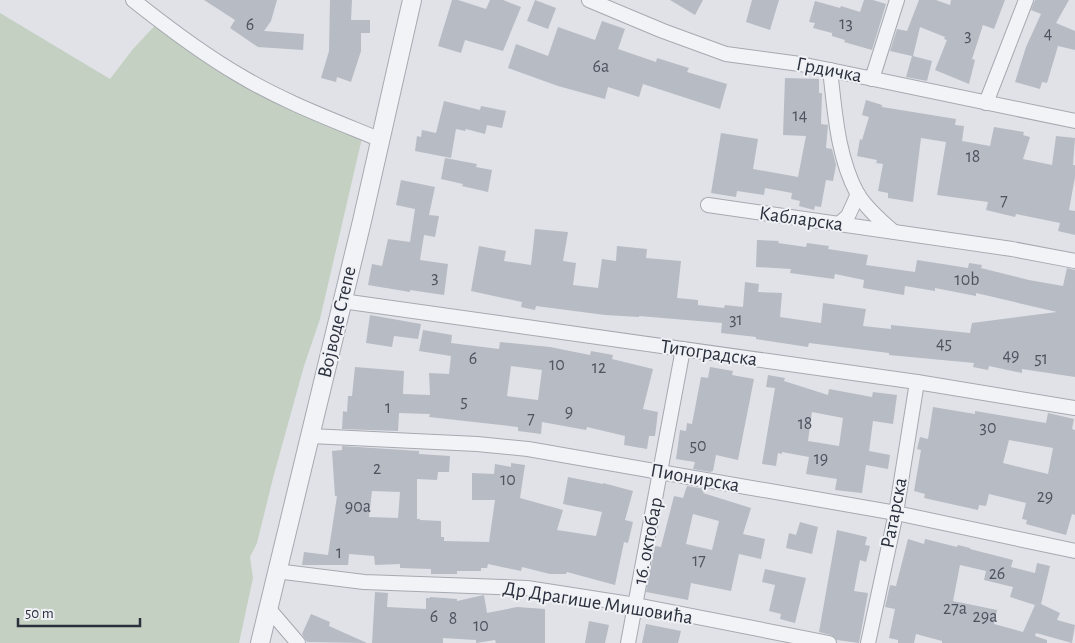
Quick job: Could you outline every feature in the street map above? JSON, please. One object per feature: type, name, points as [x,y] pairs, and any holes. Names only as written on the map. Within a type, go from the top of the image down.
[{"type":"street","points":[[133,0],[199,50],[239,76],[313,112],[381,140]]},
{"type":"street","name":"Војводе Степе","points":[[260,643],[381,140],[412,0]]},
{"type":"street","points":[[872,79],[897,0]]},
{"type":"street","points":[[986,103],[1026,0]]},
{"type":"street","name":"Грдичка","points":[[596,1],[663,32],[726,54],[800,64],[1075,121]]},
{"type":"street","name":"Кабларска","points":[[830,70],[841,156],[858,194],[876,216],[894,232]]},
{"type":"street","points":[[839,224],[848,216],[858,194]]},
{"type":"street","name":"Кабларска","points":[[708,205],[1012,249],[1075,261]]},
{"type":"street","name":"Титоградска","points":[[342,301],[917,382],[1075,408]]},
{"type":"street","name":"16. октобар","points":[[628,643],[683,349]]},
{"type":"street","name":"Ратарска","points":[[868,643],[896,512],[917,382]]},
{"type":"street","name":"Пионирска","points":[[310,436],[493,445],[896,512],[1075,551]]},
{"type":"street","name":"Др Драгише Мишовића","points":[[276,572],[364,582],[527,588],[636,605],[829,643]]},
{"type":"street","points":[[268,608],[298,643]]},
{"type":"green space","points":[[0,13],[110,79],[133,49],[163,17],[255,77],[315,106],[365,125],[320,319],[304,366],[257,543],[250,557],[253,578],[239,643],[0,643]]},
{"type":"building","points":[[204,0],[277,0],[271,21],[264,31],[304,34],[303,50],[258,47],[230,28],[235,20]]},
{"type":"building","points":[[330,0],[352,0],[351,20],[370,20],[370,33],[361,33],[361,51],[351,82],[337,77],[336,82],[321,78],[329,51]]},
{"type":"building","points":[[452,0],[458,0],[486,9],[490,0],[503,0],[521,7],[503,51],[465,40],[461,53],[438,46]]},
{"type":"building","points":[[535,0],[556,8],[548,29],[527,21]]},
{"type":"building","points":[[670,0],[703,0],[695,15]]},
{"type":"building","points":[[752,0],[779,0],[770,30],[746,22]]},
{"type":"building","points":[[864,0],[873,0],[886,4],[872,50],[844,42],[845,40],[832,36],[832,33],[813,28],[815,23],[809,22],[815,1],[860,12]]},
{"type":"building","points":[[919,0],[936,0],[950,5],[951,0],[1005,0],[994,29],[983,25],[972,59],[975,60],[969,84],[935,70],[947,40],[944,39],[945,37],[920,27],[913,56],[932,61],[927,81],[906,77],[912,56],[890,51],[897,29],[907,31]]},
{"type":"building","points":[[1035,0],[1069,0],[1056,23],[1075,31],[1075,50],[1058,46],[1047,83],[1042,82],[1040,89],[1015,82],[1026,47],[1041,14],[1031,10]]},
{"type":"building","points":[[602,21],[625,29],[618,49],[656,62],[657,58],[689,68],[687,72],[727,84],[720,109],[643,84],[639,97],[608,87],[605,99],[558,86],[508,68],[516,44],[548,56],[558,27],[595,40]]},
{"type":"building","points":[[785,78],[819,79],[819,93],[822,93],[821,124],[828,125],[826,148],[832,149],[836,165],[833,181],[826,180],[821,207],[815,206],[814,210],[799,206],[800,201],[791,199],[792,193],[765,188],[764,195],[737,191],[736,197],[711,193],[721,133],[758,139],[753,169],[798,177],[806,136],[783,135]]},
{"type":"building","points":[[866,100],[882,105],[882,107],[956,119],[955,125],[964,126],[962,141],[990,146],[994,127],[1024,132],[1023,135],[1030,137],[1023,159],[1052,165],[1056,136],[1075,138],[1073,165],[1075,165],[1075,177],[1069,210],[1075,211],[1075,235],[1058,231],[1060,223],[1016,214],[1015,217],[986,210],[988,202],[937,195],[946,142],[921,138],[913,202],[888,198],[888,193],[878,191],[883,164],[876,163],[877,160],[857,156],[860,139],[862,140],[869,117],[862,115]]},
{"type":"building","points":[[444,101],[480,110],[481,106],[506,111],[502,128],[487,125],[485,134],[466,129],[465,131],[456,129],[451,158],[415,151],[417,136],[421,137],[422,130],[436,133]]},
{"type":"building","points":[[445,158],[477,164],[476,167],[492,170],[488,192],[441,179]]},
{"type":"building","points":[[401,180],[435,187],[429,215],[439,216],[435,237],[424,235],[420,260],[448,264],[444,295],[368,285],[372,264],[382,266],[388,239],[410,242],[415,209],[396,205]]},
{"type":"building","points":[[535,229],[568,232],[563,261],[576,263],[573,285],[598,288],[602,259],[616,261],[617,246],[647,249],[646,258],[681,261],[677,298],[698,300],[698,305],[724,308],[725,305],[743,307],[745,282],[759,284],[758,292],[782,293],[780,317],[821,323],[823,303],[866,309],[863,326],[891,329],[891,325],[970,333],[972,323],[1057,312],[976,293],[976,296],[935,288],[935,291],[905,286],[904,295],[863,288],[864,280],[835,274],[834,279],[790,273],[791,269],[756,267],[757,240],[779,241],[778,243],[806,247],[807,243],[829,246],[828,249],[868,255],[866,265],[915,272],[917,260],[968,268],[969,263],[982,265],[981,268],[1029,280],[1063,286],[1067,268],[1075,270],[1075,377],[1022,369],[1022,373],[989,366],[988,370],[973,367],[974,363],[889,355],[889,353],[809,343],[808,347],[756,339],[756,337],[721,333],[722,323],[605,315],[536,306],[535,310],[521,307],[522,302],[471,291],[479,246],[506,251],[504,261],[531,265]]},
{"type":"building","points":[[370,315],[421,324],[418,339],[394,336],[392,347],[366,343]]},
{"type":"building","points":[[423,330],[452,335],[451,343],[499,349],[500,342],[550,347],[590,355],[591,351],[613,355],[612,359],[653,369],[643,409],[658,412],[655,436],[649,436],[647,449],[624,445],[625,436],[587,427],[586,430],[542,422],[541,434],[518,431],[518,427],[429,417],[430,414],[399,413],[398,431],[342,429],[343,411],[347,412],[348,396],[352,396],[355,367],[404,371],[403,394],[430,395],[429,373],[449,374],[451,356],[419,351]],"holes":[[[511,366],[542,370],[538,400],[507,396]]]},
{"type":"building","points":[[710,367],[733,371],[732,375],[754,379],[738,460],[716,455],[713,471],[710,472],[693,469],[695,462],[676,459],[680,430],[686,431],[687,423],[692,424],[701,377],[708,378]]},
{"type":"building","points":[[768,375],[785,378],[784,381],[828,395],[829,389],[872,397],[873,392],[897,395],[893,424],[873,421],[869,451],[890,455],[888,469],[866,465],[862,493],[835,490],[837,479],[806,474],[809,457],[782,452],[782,454],[778,453],[776,466],[762,464],[775,388],[766,387]],"holes":[[[812,412],[843,418],[839,446],[808,441]]]},
{"type":"building","points":[[933,407],[975,414],[975,411],[1046,423],[1048,413],[1074,419],[1072,429],[1075,430],[1075,515],[1072,514],[1066,535],[1026,524],[1027,520],[1022,519],[1026,503],[989,494],[986,506],[979,505],[978,510],[924,498],[925,494],[914,491],[921,450],[917,449],[920,437],[928,439]],"holes":[[[1009,440],[1053,448],[1048,474],[1003,463]]]},
{"type":"building","points":[[342,446],[419,451],[419,454],[450,456],[449,472],[438,472],[437,480],[417,479],[417,519],[441,521],[441,537],[444,537],[444,541],[489,542],[495,500],[472,500],[472,473],[494,474],[495,464],[511,467],[511,463],[525,465],[520,498],[563,510],[557,530],[596,536],[602,512],[563,504],[568,477],[603,483],[633,491],[625,520],[633,522],[628,543],[624,542],[615,585],[567,572],[566,574],[550,574],[522,567],[521,571],[488,564],[487,568],[481,568],[481,571],[457,571],[457,574],[431,574],[431,569],[400,568],[400,564],[375,565],[374,556],[349,554],[348,565],[302,565],[304,552],[328,555],[337,496],[335,496],[332,451],[342,450]],"holes":[[[372,491],[400,492],[398,518],[369,517]]]},
{"type":"building","points":[[687,486],[705,489],[703,493],[751,508],[743,534],[765,539],[761,559],[739,554],[731,591],[691,583],[688,600],[646,592],[655,546],[661,547],[674,496],[683,498]],"holes":[[[693,514],[719,521],[712,550],[686,544]]]},
{"type":"building","points":[[800,522],[818,527],[812,554],[786,548],[789,533],[796,535]]},
{"type":"building","points":[[837,530],[867,537],[865,545],[870,546],[866,562],[860,560],[854,591],[868,593],[859,643],[837,640],[831,635],[819,632]]},
{"type":"building","points":[[908,539],[924,544],[925,539],[957,547],[958,545],[970,548],[1013,560],[1011,567],[1035,573],[1037,563],[1050,566],[1041,604],[1060,613],[1057,620],[1075,625],[1072,643],[1036,633],[1035,636],[1047,640],[1047,643],[942,643],[942,641],[916,634],[914,643],[898,643],[898,640],[889,638],[895,609],[885,607],[890,585],[896,586]],"holes":[[[960,565],[986,571],[984,580],[1013,587],[1010,597],[1035,605],[1023,632],[994,624],[997,610],[953,601]]]},
{"type":"building","points":[[765,569],[806,578],[795,623],[780,619],[781,614],[769,611],[775,585],[762,582]]},
{"type":"building","points":[[375,592],[388,593],[387,607],[426,609],[426,598],[430,597],[457,599],[457,601],[484,595],[487,613],[517,607],[545,609],[545,643],[496,643],[495,640],[476,643],[476,640],[443,638],[443,643],[372,643]]},
{"type":"building","points":[[311,614],[330,622],[329,626],[367,643],[307,642],[302,634]]},
{"type":"building","points":[[589,621],[609,625],[605,643],[585,643]]},
{"type":"building","points":[[646,624],[681,631],[678,643],[642,643]]}]
